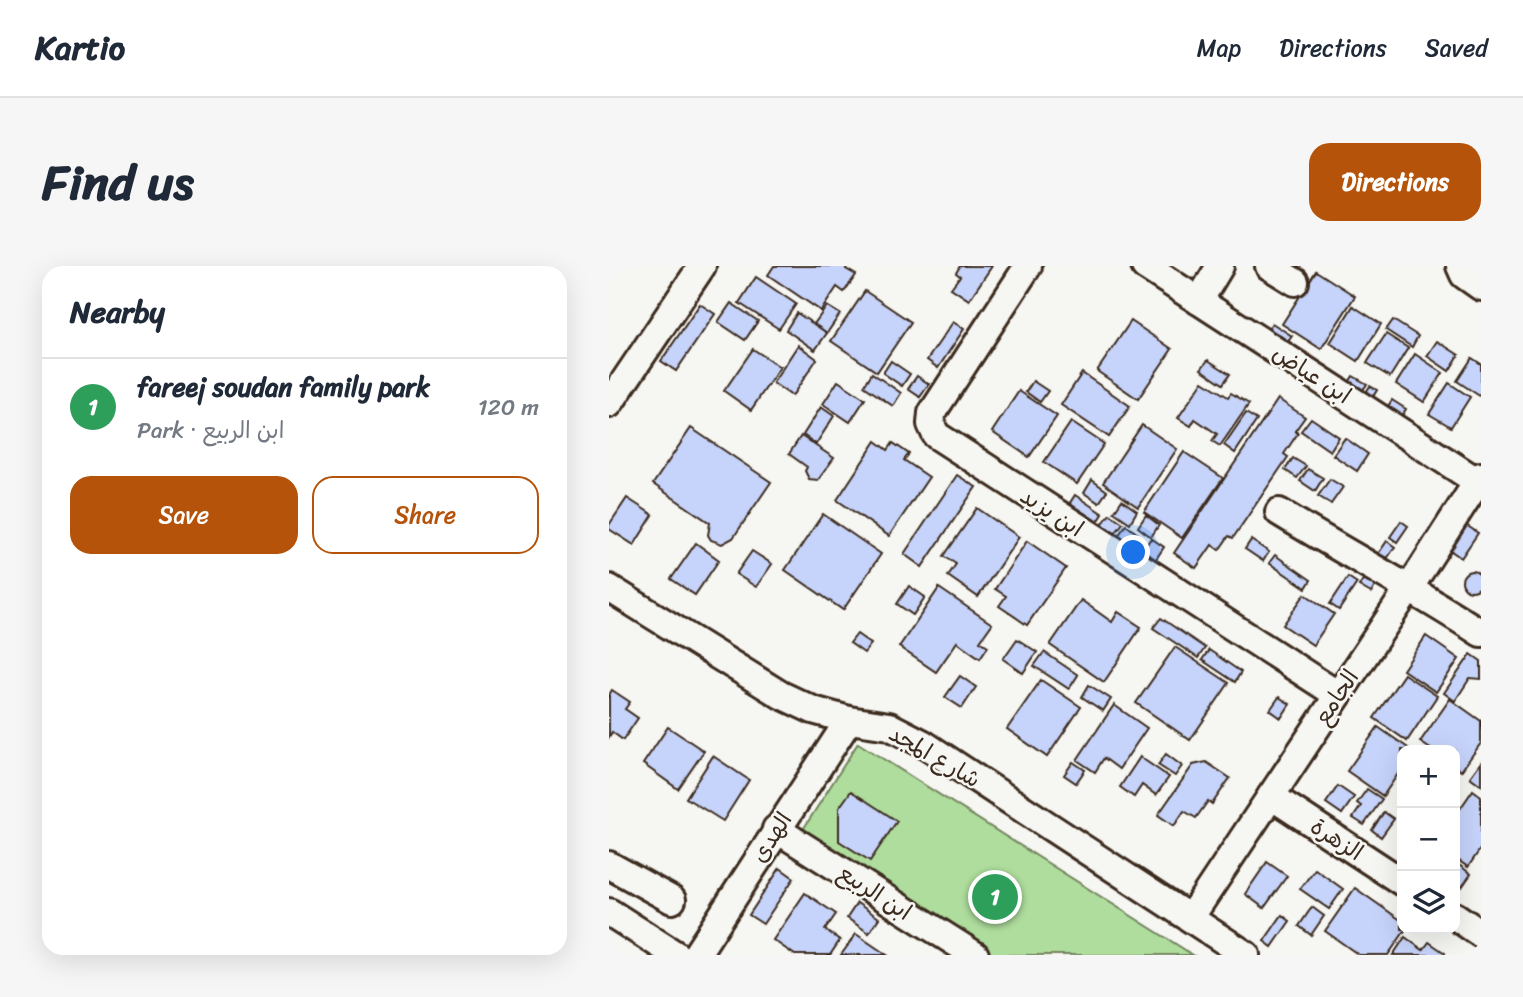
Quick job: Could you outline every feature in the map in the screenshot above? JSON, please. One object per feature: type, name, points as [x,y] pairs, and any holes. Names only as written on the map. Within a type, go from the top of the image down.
[{"type":"street","points":[[609,404],[702,266]]},
{"type":"street","name":"ابن يزيد","points":[[1028,266],[932,413],[931,424],[936,435],[1338,695]]},
{"type":"street","name":"ابن عياض","points":[[1145,266],[1479,479]]},
{"type":"street","points":[[1199,301],[1220,266]]},
{"type":"street","points":[[1269,266],[1295,282]]},
{"type":"street","points":[[1460,266],[1464,275],[1481,287]]},
{"type":"street","name":"الجامع","points":[[1190,918],[1479,479]]},
{"type":"street","points":[[1279,512],[1384,575],[1410,587],[1481,633]]},
{"type":"street","name":"شارع المجد","points":[[609,587],[781,695],[813,710],[849,720],[889,726],[922,743],[1246,955]]},
{"type":"street","name":"الهدى","points":[[696,955],[776,828],[849,720]]},
{"type":"street","name":"الزهرة","points":[[1272,796],[1397,879]]},
{"type":"street","name":"ابن الربيع","points":[[776,828],[975,955]]},
{"type":"street","points":[[609,865],[673,900]]},
{"type":"street","points":[[609,912],[676,955]]},
{"type":"street","points":[[1460,919],[1481,934]]},
{"type":"green space","points":[[858,743],[1193,955],[980,955],[797,839]]},
{"type":"building","points":[[774,266],[847,266],[846,269],[856,275],[844,292],[837,287],[821,311],[768,275]]},
{"type":"building","points":[[960,266],[992,266],[969,300],[951,288],[960,276],[956,273]]},
{"type":"building","points":[[1316,271],[1355,296],[1321,349],[1282,324]]},
{"type":"building","points":[[756,277],[796,304],[779,329],[739,303]]},
{"type":"building","points":[[865,291],[911,322],[877,372],[831,341]]},
{"type":"building","points":[[731,303],[758,321],[745,340],[718,322]]},
{"type":"building","points":[[700,304],[715,314],[676,371],[661,361]]},
{"type":"building","points":[[827,306],[840,314],[827,333],[814,324]]},
{"type":"building","points":[[1353,306],[1381,324],[1358,361],[1330,343]]},
{"type":"building","points":[[797,313],[827,333],[815,350],[786,330]]},
{"type":"building","points":[[1393,320],[1418,336],[1412,347],[1386,330]]},
{"type":"building","points":[[1131,321],[1172,349],[1138,399],[1097,371]]},
{"type":"building","points":[[953,322],[964,329],[938,368],[927,360]]},
{"type":"building","points":[[1272,323],[1292,336],[1282,350],[1263,338]]},
{"type":"building","points":[[1386,334],[1408,348],[1390,377],[1367,363]]},
{"type":"building","points":[[1437,341],[1459,355],[1449,371],[1427,356]]},
{"type":"building","points":[[798,345],[817,359],[792,396],[773,383]]},
{"type":"building","points":[[753,349],[780,367],[751,410],[724,391]]},
{"type":"building","points":[[1415,354],[1443,373],[1424,402],[1396,384]]},
{"type":"building","points":[[1472,358],[1481,364],[1481,397],[1457,381]]},
{"type":"building","points":[[1208,360],[1230,374],[1223,384],[1201,369]]},
{"type":"building","points":[[891,361],[910,374],[902,386],[883,373]]},
{"type":"building","points":[[872,373],[901,393],[893,406],[864,386]]},
{"type":"building","points":[[1082,373],[1130,406],[1109,437],[1061,405]]},
{"type":"building","points":[[917,376],[929,384],[920,397],[908,389]]},
{"type":"building","points":[[1353,376],[1367,384],[1358,397],[1345,389]]},
{"type":"building","points":[[838,381],[865,399],[850,422],[823,404]]},
{"type":"building","points":[[1033,381],[1048,391],[1040,402],[1026,392]]},
{"type":"building","points":[[1203,381],[1228,397],[1231,393],[1249,404],[1220,446],[1212,441],[1217,434],[1195,419],[1191,426],[1178,418]]},
{"type":"building","points":[[1449,383],[1470,397],[1451,427],[1429,414]]},
{"type":"building","points":[[1370,386],[1377,390],[1368,405],[1361,400]]},
{"type":"building","points":[[1019,391],[1057,416],[1029,457],[992,432]]},
{"type":"building","points":[[1278,399],[1305,417],[1284,454],[1288,457],[1233,538],[1229,536],[1219,550],[1212,545],[1196,568],[1174,553]]},
{"type":"building","points":[[1392,400],[1406,409],[1399,420],[1385,411]]},
{"type":"building","points":[[821,407],[834,416],[816,444],[803,435]]},
{"type":"building","points":[[1246,413],[1257,420],[1235,453],[1224,445]]},
{"type":"building","points":[[1311,418],[1339,437],[1330,451],[1301,431]]},
{"type":"building","points":[[1071,422],[1104,444],[1077,484],[1044,462]]},
{"type":"building","points":[[1142,425],[1177,449],[1138,507],[1103,483]]},
{"type":"building","points":[[691,428],[771,482],[733,538],[722,544],[711,540],[708,535],[710,523],[653,484]]},
{"type":"building","points":[[801,436],[834,458],[818,480],[809,479],[805,471],[807,467],[789,454]]},
{"type":"building","points":[[1345,438],[1368,454],[1357,471],[1333,455]]},
{"type":"building","points":[[876,441],[888,450],[893,443],[909,454],[904,460],[929,477],[889,536],[837,500]]},
{"type":"building","points":[[1184,452],[1223,478],[1182,538],[1144,512]]},
{"type":"building","points":[[1293,458],[1306,466],[1297,478],[1285,470]]},
{"type":"building","points":[[1308,469],[1323,478],[1315,491],[1300,481]]},
{"type":"building","points":[[957,475],[976,487],[922,567],[904,554]]},
{"type":"building","points":[[1330,479],[1343,487],[1331,504],[1318,496]]},
{"type":"building","points":[[1092,480],[1107,491],[1099,503],[1084,493]]},
{"type":"building","points":[[1075,495],[1103,514],[1094,528],[1066,509]]},
{"type":"building","points":[[627,498],[653,515],[634,545],[609,529]]},
{"type":"building","points":[[1122,500],[1137,511],[1130,523],[1114,512]]},
{"type":"building","points":[[977,508],[1019,537],[978,597],[948,576],[956,564],[944,556]]},
{"type":"building","points":[[823,514],[881,554],[843,610],[785,570]]},
{"type":"building","points":[[1110,514],[1123,523],[1114,535],[1101,526]]},
{"type":"building","points":[[1146,515],[1159,525],[1151,537],[1138,527]]},
{"type":"building","points":[[1401,521],[1408,526],[1397,542],[1390,537]]},
{"type":"building","points":[[1126,525],[1138,534],[1131,545],[1118,536]]},
{"type":"building","points":[[1466,525],[1478,533],[1461,558],[1450,550]]},
{"type":"building","points":[[1151,538],[1164,547],[1154,562],[1141,553]]},
{"type":"building","points":[[1251,540],[1269,552],[1263,561],[1245,549]]},
{"type":"building","points":[[1027,541],[1066,568],[1027,625],[999,606],[1006,596],[995,589]]},
{"type":"building","points":[[1387,541],[1395,547],[1384,563],[1376,557]]},
{"type":"building","points":[[696,543],[719,560],[695,595],[671,579]]},
{"type":"building","points":[[752,551],[772,564],[756,587],[736,574]]},
{"type":"building","points":[[1275,555],[1311,580],[1306,588],[1269,563]]},
{"type":"building","points":[[1472,571],[1479,574],[1482,581],[1479,588],[1472,591],[1465,588],[1462,581],[1465,574]]},
{"type":"building","points":[[1348,577],[1357,583],[1339,610],[1330,604]]},
{"type":"building","points":[[1364,578],[1376,585],[1371,593],[1359,586]]},
{"type":"building","points":[[909,586],[925,597],[913,615],[897,604]]},
{"type":"building","points":[[939,588],[992,624],[980,641],[988,646],[980,658],[957,642],[936,672],[899,647]]},
{"type":"building","points":[[1305,594],[1334,614],[1313,645],[1283,625]]},
{"type":"building","points":[[1081,600],[1112,622],[1118,612],[1141,627],[1104,682],[1050,645]]},
{"type":"building","points":[[1161,618],[1205,648],[1198,658],[1153,628]]},
{"type":"building","points":[[857,634],[871,644],[864,653],[850,643]]},
{"type":"building","points":[[1426,636],[1459,659],[1436,692],[1403,670]]},
{"type":"building","points":[[1017,639],[1037,652],[1023,673],[1003,659]]},
{"type":"building","points":[[1175,647],[1229,683],[1190,740],[1136,703]]},
{"type":"building","points":[[1209,650],[1241,672],[1235,682],[1202,660]]},
{"type":"building","points":[[1044,652],[1078,675],[1069,689],[1034,666]]},
{"type":"building","points":[[1471,654],[1481,661],[1481,679],[1470,678],[1455,701],[1444,693]]},
{"type":"building","points":[[1404,674],[1437,696],[1407,741],[1374,718]]},
{"type":"building","points":[[960,676],[976,687],[962,708],[945,697]]},
{"type":"building","points":[[1041,680],[1081,707],[1047,757],[1007,729]]},
{"type":"building","points":[[1089,685],[1111,699],[1103,711],[1082,697]]},
{"type":"building","points":[[612,690],[630,702],[625,709],[638,718],[623,740],[612,732],[609,737],[609,695]]},
{"type":"building","points":[[1279,697],[1290,704],[1281,718],[1270,710]]},
{"type":"building","points":[[1450,699],[1481,721],[1481,743],[1461,771],[1460,745],[1424,745],[1420,742]]},
{"type":"building","points":[[1114,705],[1147,728],[1119,769],[1104,758],[1095,772],[1077,760]]},
{"type":"building","points":[[668,727],[704,751],[678,789],[643,764]]},
{"type":"building","points":[[1378,727],[1404,745],[1397,745],[1397,775],[1383,796],[1347,771]]},
{"type":"building","points":[[1166,754],[1182,766],[1175,776],[1158,765]]},
{"type":"building","points":[[713,756],[749,780],[723,821],[686,798]]},
{"type":"building","points":[[1140,757],[1169,777],[1156,795],[1142,785],[1134,797],[1120,787]]},
{"type":"building","points":[[1073,762],[1085,770],[1076,783],[1064,775]]},
{"type":"building","points":[[1206,762],[1230,778],[1212,804],[1208,801],[1196,818],[1184,811],[1174,826],[1158,815],[1193,765]]},
{"type":"building","points":[[1481,762],[1481,785],[1470,777]]},
{"type":"building","points":[[1338,786],[1354,797],[1342,814],[1326,803]]},
{"type":"building","points":[[1367,789],[1382,799],[1364,825],[1353,818],[1361,806],[1357,803]]},
{"type":"building","points":[[1473,790],[1481,796],[1481,848],[1468,867],[1460,861],[1460,809]]},
{"type":"building","points":[[851,791],[897,821],[870,861],[839,841],[839,808]]},
{"type":"building","points":[[1384,812],[1394,819],[1381,837],[1372,830]]},
{"type":"building","points":[[1267,862],[1287,876],[1264,908],[1245,894]]},
{"type":"building","points":[[1460,866],[1471,874],[1462,887],[1460,885]]},
{"type":"building","points":[[780,868],[794,878],[763,924],[749,915]]},
{"type":"building","points":[[1315,869],[1343,889],[1329,909],[1300,889]]},
{"type":"building","points":[[1355,888],[1397,917],[1397,934],[1403,934],[1388,955],[1359,955],[1325,931]]},
{"type":"building","points":[[805,893],[836,914],[825,930],[840,940],[830,955],[795,955],[773,940]]},
{"type":"building","points":[[857,903],[879,918],[869,933],[847,918]]},
{"type":"building","points":[[1312,907],[1324,916],[1311,935],[1299,926]]},
{"type":"building","points":[[1282,915],[1290,921],[1272,947],[1264,941]]},
{"type":"building","points":[[856,934],[887,955],[841,955]]},
{"type":"building","points":[[1405,937],[1423,950],[1429,942],[1445,953],[1393,955]]},
{"type":"place","name":"fareej soudan family park","points":[[995,897]]}]
